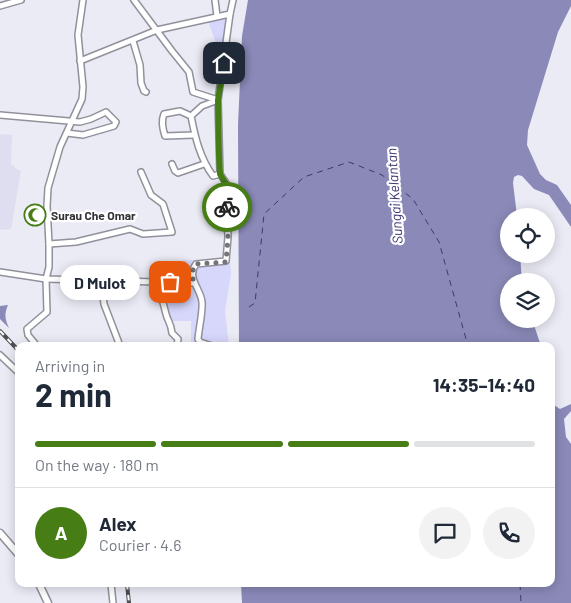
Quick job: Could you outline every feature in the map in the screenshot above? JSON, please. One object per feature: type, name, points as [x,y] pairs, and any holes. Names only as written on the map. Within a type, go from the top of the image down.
[{"type":"street","points":[[0,6],[22,0]]},
{"type":"street","points":[[34,342],[28,335],[27,329],[47,312],[46,279],[49,267],[48,188],[66,132],[82,99],[83,87],[78,35],[83,0]]},
{"type":"street","points":[[134,0],[189,72],[194,92],[218,100]]},
{"type":"street","points":[[215,0],[217,16]]},
{"type":"street","points":[[200,342],[198,339],[202,304],[193,283],[193,268],[196,264],[226,262],[228,237],[226,184],[220,174],[218,100],[233,0]]},
{"type":"street","points":[[80,61],[157,30],[230,14]]},
{"type":"street","points":[[133,41],[140,65],[141,82],[146,92]]},
{"type":"street","points":[[191,116],[202,106],[218,100]]},
{"type":"street","points":[[191,116],[180,111],[164,114],[162,118],[164,133],[166,136],[194,135]]},
{"type":"street","points":[[0,115],[54,118],[72,122],[91,120],[106,112],[116,123],[114,126],[86,134],[66,132]]},
{"type":"street","points":[[191,116],[194,135],[204,164],[213,176],[220,174]]},
{"type":"street","points":[[172,164],[175,171],[178,172],[204,164]]},
{"type":"street","points":[[49,244],[76,242],[130,229],[143,234],[172,232],[163,204],[152,194],[141,172]]},
{"type":"street","points":[[0,272],[46,279],[193,283]]},
{"type":"street","points":[[101,280],[104,304],[118,342]]},
{"type":"street","points":[[156,282],[165,303],[166,315],[171,324],[172,333],[178,342]]},
{"type":"street","points":[[0,355],[15,369]]},
{"type":"street","points":[[0,533],[15,550]]},
{"type":"street","points":[[40,587],[48,603]]},
{"type":"street","points":[[111,587],[113,603]]},
{"type":"shaded area","points":[[226,17],[222,52],[219,43],[216,43],[208,21]]},
{"type":"shaded area","points":[[0,134],[12,135],[11,164],[21,171],[11,229],[0,230]]},
{"type":"shaded area","points":[[183,260],[230,260],[231,274],[225,311],[229,342],[191,342],[191,321],[167,321],[154,285],[154,280],[166,279],[166,271],[183,270]]},
{"type":"water","name":"Sungai Kelantan","points":[[248,0],[571,0],[571,6],[558,32],[528,130],[527,145],[540,174],[546,180],[557,185],[571,205],[571,227],[549,195],[534,189],[522,176],[514,177],[516,208],[500,208],[500,263],[521,263],[521,273],[500,273],[500,328],[535,328],[540,342],[239,342],[238,125],[242,36]]},
{"type":"water","points":[[8,305],[6,316],[9,328],[0,319],[0,306]]},
{"type":"water","points":[[571,404],[571,411],[564,419],[566,437],[571,444],[571,603],[242,603],[241,587],[555,587],[555,406],[560,409]]},
{"type":"ferry route","points":[[249,307],[255,303],[264,214],[304,177],[349,162],[382,175],[413,199],[439,242],[467,342]]},
{"type":"ferry route","points":[[520,587],[521,603]]},
{"type":"railway","points":[[0,331],[15,347]]},
{"type":"railway","points":[[127,587],[129,603]]},
{"type":"way so far","points":[[170,282],[193,283],[193,268],[196,264],[226,262],[228,237],[227,207]]},
{"type":"place","name":"Surau Che Omar","points":[[35,215]]},
{"type":"place","name":"D Mulot","points":[[170,282]]},
{"type":"route","points":[[224,63],[218,100],[219,154],[220,174],[226,184],[227,207]]}]
